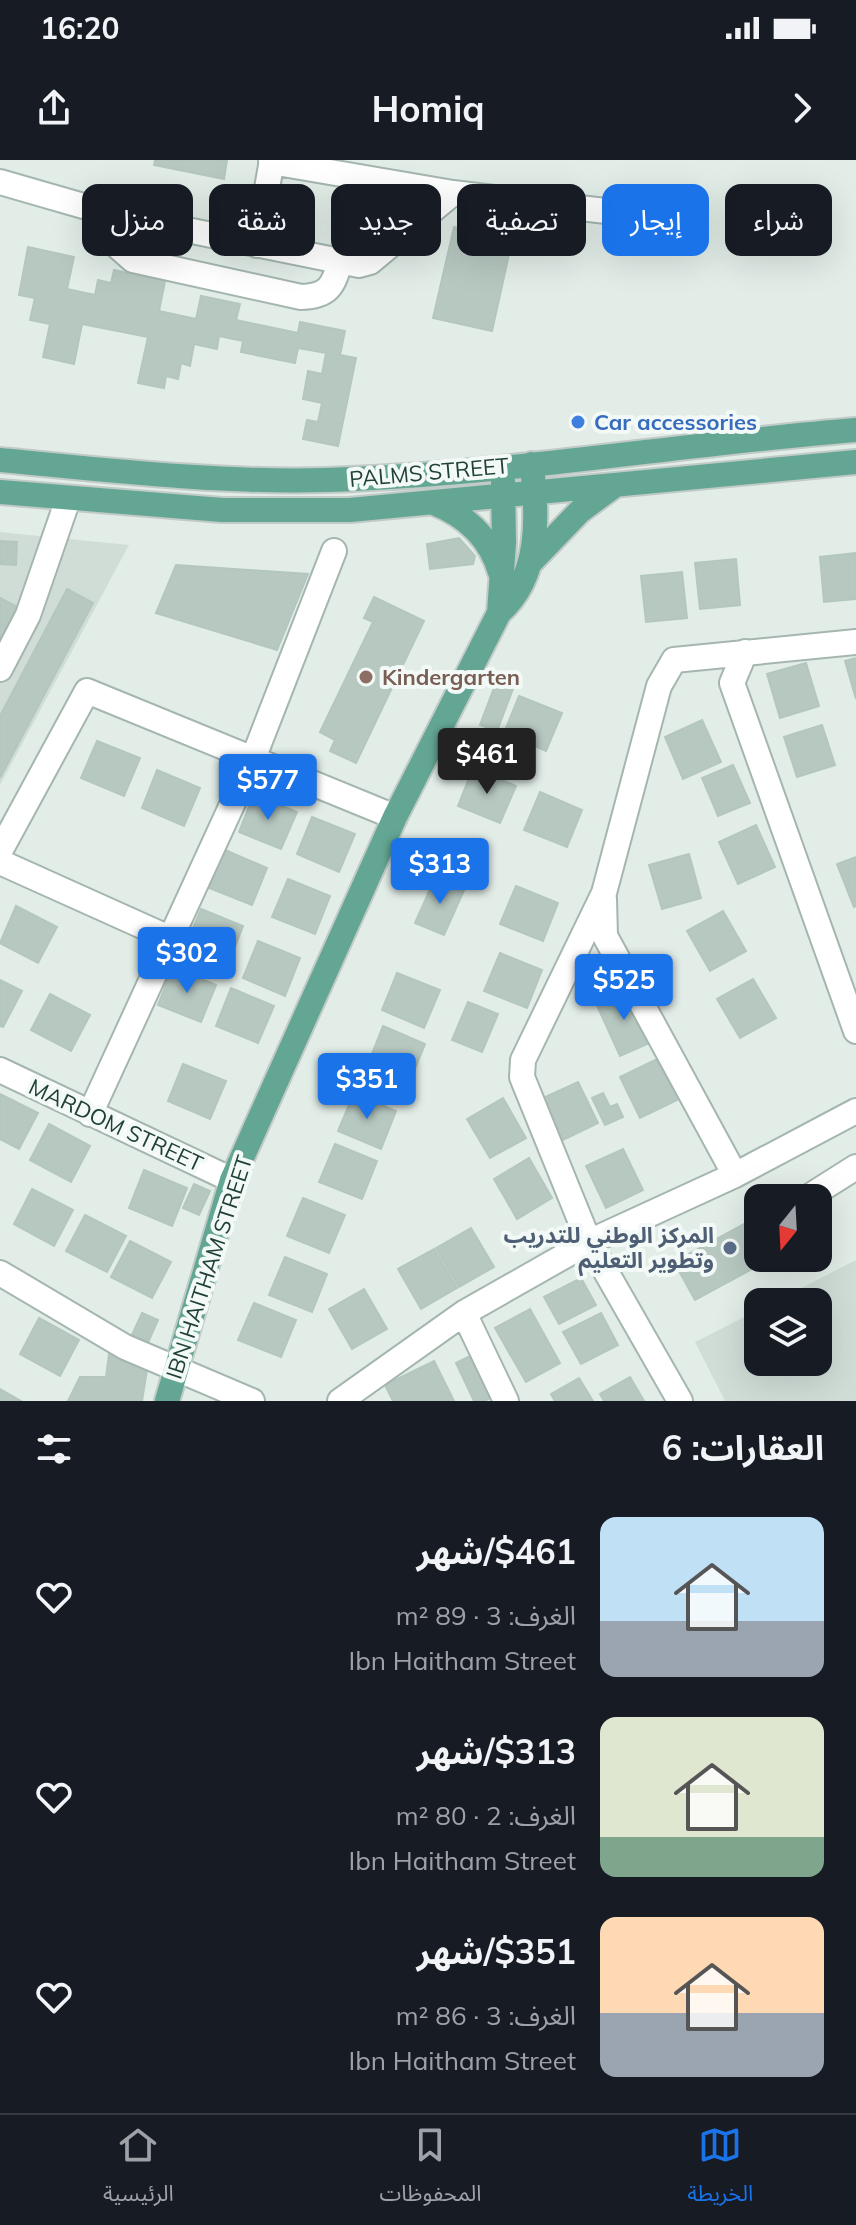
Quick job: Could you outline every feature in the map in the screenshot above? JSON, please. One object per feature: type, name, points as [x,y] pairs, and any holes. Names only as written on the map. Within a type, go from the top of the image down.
[{"type":"main road","name":"PALMS STREET","points":[[0,460],[278,481],[369,478],[856,430]]},
{"type":"main road","name":"PALMS STREET","points":[[0,492],[286,512],[432,503],[856,462]]},
{"type":"main road","points":[[499,613],[518,592],[531,562],[535,492],[532,464]]},
{"type":"main road","points":[[499,613],[505,495],[501,467]]},
{"type":"main road","points":[[531,562],[580,511],[618,484]]},
{"type":"main road","points":[[432,503],[449,509],[477,530],[492,552],[501,577]]},
{"type":"main road","name":"IBN HAITHAM STREET","points":[[167,1401],[174,1368],[232,1180],[395,817],[499,613]]},
{"type":"street","points":[[267,184],[271,161],[453,193],[602,211]]},
{"type":"street","points":[[0,182],[82,206]]},
{"type":"street","points":[[311,256],[340,262],[370,262],[453,193]]},
{"type":"street","points":[[128,256],[133,260],[301,297],[320,297],[333,287],[340,262]]},
{"type":"street","points":[[0,669],[28,615],[68,499]]},
{"type":"street","points":[[90,1114],[253,759],[334,551]]},
{"type":"street","points":[[680,1401],[589,1242],[520,1069],[604,893],[665,672],[674,660],[856,642]]},
{"type":"street","points":[[745,652],[732,683],[856,1031]]},
{"type":"street","points":[[0,851],[87,691],[395,817]]},
{"type":"street","points":[[0,862],[169,938]]},
{"type":"street","points":[[604,893],[605,936],[735,1175]]},
{"type":"street","name":"MARDOM STREET","points":[[0,1070],[232,1180]]},
{"type":"street","points":[[344,1399],[464,1313],[589,1242],[735,1175],[855,1112]]},
{"type":"street","points":[[829,1184],[856,1167]]},
{"type":"street","points":[[4,1283],[125,1347],[252,1401]]},
{"type":"street","points":[[464,1313],[506,1401]]},
{"type":"shaded area","points":[[0,532],[129,545],[0,785]]},
{"type":"shaded area","points":[[856,1260],[856,1401],[725,1401],[695,1342],[744,1317],[744,1376],[832,1376],[832,1288],[801,1288]]},
{"type":"building","points":[[155,160],[227,160],[224,179],[154,165]]},
{"type":"building","points":[[454,227],[457,228],[457,256],[509,256],[492,331],[433,318]]},
{"type":"building","points":[[28,247],[74,257],[67,289],[95,295],[98,280],[111,283],[114,270],[165,281],[159,311],[196,319],[201,296],[240,304],[236,320],[298,333],[300,322],[345,331],[340,355],[356,358],[338,446],[303,439],[307,420],[318,422],[322,403],[303,399],[308,371],[322,374],[326,353],[298,348],[295,363],[241,352],[243,341],[219,336],[217,349],[194,344],[190,366],[181,363],[178,379],[166,376],[164,388],[138,383],[148,337],[82,324],[74,364],[43,357],[50,324],[30,320],[35,298],[19,295]]},
{"type":"building","points":[[459,538],[475,556],[473,564],[430,569],[427,544]]},
{"type":"building","points":[[0,541],[17,542],[16,565],[0,564]]},
{"type":"building","points":[[856,553],[856,599],[824,602],[820,557]]},
{"type":"building","points":[[736,559],[740,605],[700,609],[695,563]]},
{"type":"building","points":[[176,565],[308,574],[277,650],[156,613]]},
{"type":"building","points":[[682,572],[687,618],[646,622],[641,576]]},
{"type":"building","points":[[67,589],[93,603],[0,778],[0,716]]},
{"type":"building","points":[[374,597],[424,621],[356,763],[330,751],[335,740],[320,732],[373,622],[364,618]]},
{"type":"building","points":[[0,598],[19,608],[0,641]]},
{"type":"building","points":[[856,658],[856,699],[845,661]]},
{"type":"building","points":[[806,663],[819,706],[780,718],[767,674]]},
{"type":"building","points":[[497,680],[514,686],[497,731],[480,725]]},
{"type":"building","points":[[519,696],[562,713],[546,751],[504,733]]},
{"type":"building","points":[[702,720],[721,762],[683,779],[665,737]]},
{"type":"building","points":[[822,725],[835,765],[797,777],[784,737]]},
{"type":"building","points":[[97,741],[140,758],[124,796],[81,778]]},
{"type":"building","points":[[733,765],[750,803],[718,816],[702,778]]},
{"type":"building","points":[[473,768],[516,786],[500,823],[458,806]]},
{"type":"building","points":[[157,770],[200,788],[184,826],[142,808]]},
{"type":"building","points":[[540,792],[582,810],[567,847],[524,830]]},
{"type":"building","points":[[254,794],[297,812],[281,849],[239,832]]},
{"type":"building","points":[[312,817],[355,834],[339,872],[297,854]]},
{"type":"building","points":[[756,825],[775,867],[738,884],[719,842]]},
{"type":"building","points":[[225,850],[267,868],[252,905],[209,888]]},
{"type":"building","points":[[689,854],[701,898],[662,909],[649,865]]},
{"type":"building","points":[[856,857],[856,906],[854,907],[837,864]]},
{"type":"building","points":[[436,876],[465,888],[444,935],[415,923]]},
{"type":"building","points":[[288,879],[330,896],[315,934],[272,917]]},
{"type":"building","points":[[516,886],[558,903],[543,941],[500,924]]},
{"type":"building","points":[[16,906],[57,927],[38,963],[0,943]]},
{"type":"building","points":[[201,909],[243,926],[228,964],[185,947]]},
{"type":"building","points":[[723,911],[746,951],[710,971],[687,931]]},
{"type":"building","points":[[258,941],[300,958],[285,996],[243,978]]},
{"type":"building","points":[[500,953],[542,970],[527,1008],[484,991]]},
{"type":"building","points":[[173,967],[216,985],[201,1022],[158,1005]]},
{"type":"building","points":[[397,973],[440,990],[424,1028],[382,1010]]},
{"type":"building","points":[[753,979],[776,1018],[740,1038],[717,999]]},
{"type":"building","points":[[0,980],[22,991],[3,1027],[0,1026]]},
{"type":"building","points":[[622,987],[656,1040],[620,1056],[594,999]]},
{"type":"building","points":[[231,988],[274,1006],[258,1043],[216,1026]]},
{"type":"building","points":[[50,994],[90,1015],[71,1051],[31,1030]]},
{"type":"building","points":[[468,1002],[498,1014],[482,1052],[452,1040]]},
{"type":"building","points":[[383,1026],[425,1044],[410,1081],[368,1064]]},
{"type":"building","points":[[657,1059],[677,1100],[640,1118],[620,1077]]},
{"type":"building","points":[[183,1064],[226,1081],[210,1119],[168,1101]]},
{"type":"building","points":[[578,1082],[598,1123],[561,1141],[541,1099]]},
{"type":"building","points":[[354,1093],[396,1111],[381,1149],[338,1131]]},
{"type":"building","points":[[603,1093],[610,1107],[617,1104],[623,1117],[605,1125],[592,1098]]},
{"type":"building","points":[[0,1094],[38,1113],[19,1149],[0,1139]]},
{"type":"building","points":[[503,1098],[526,1138],[490,1158],[467,1119]]},
{"type":"building","points":[[49,1124],[90,1146],[71,1182],[30,1160]]},
{"type":"building","points":[[335,1144],[377,1161],[362,1199],[319,1182]]},
{"type":"building","points":[[623,1149],[643,1190],[606,1208],[586,1166]]},
{"type":"building","points":[[529,1158],[552,1198],[517,1219],[494,1179]]},
{"type":"building","points":[[144,1170],[187,1188],[172,1226],[129,1208]]},
{"type":"building","points":[[194,1184],[210,1191],[199,1215],[183,1208]]},
{"type":"building","points":[[32,1189],[73,1210],[54,1246],[14,1224]]},
{"type":"building","points":[[303,1198],[345,1215],[329,1253],[287,1236]]},
{"type":"building","points":[[85,1215],[126,1236],[107,1272],[66,1251]]},
{"type":"building","points":[[744,1224],[744,1272],[747,1272],[695,1300],[674,1262]]},
{"type":"building","points":[[471,1228],[494,1267],[459,1287],[436,1248]]},
{"type":"building","points":[[130,1241],[171,1262],[152,1298],[111,1277]]},
{"type":"building","points":[[434,1249],[457,1288],[421,1309],[398,1269]]},
{"type":"building","points":[[285,1257],[327,1274],[312,1312],[269,1295]]},
{"type":"building","points":[[581,1278],[596,1305],[559,1324],[544,1297]]},
{"type":"building","points":[[364,1289],[387,1329],[352,1349],[329,1309]]},
{"type":"building","points":[[254,1303],[296,1320],[281,1357],[238,1340]]},
{"type":"building","points":[[530,1309],[560,1363],[526,1382],[495,1328]]},
{"type":"building","points":[[142,1313],[158,1320],[147,1345],[131,1337]]},
{"type":"building","points":[[601,1313],[618,1345],[581,1364],[563,1332]]},
{"type":"building","points":[[39,1318],[79,1340],[60,1376],[20,1354]]},
{"type":"building","points":[[110,1347],[147,1370],[142,1401],[68,1401],[80,1377],[106,1377]]},
{"type":"building","points":[[472,1355],[493,1397],[484,1401],[474,1401],[456,1363]]},
{"type":"building","points":[[434,1361],[454,1401],[393,1401],[385,1385]]},
{"type":"building","points":[[630,1377],[644,1401],[604,1401],[600,1394]]},
{"type":"building","points":[[579,1378],[593,1401],[555,1401],[551,1394]]},
{"type":"building","points":[[0,1389],[21,1401],[0,1401]]},
{"type":"place","name":"Car accessories","points":[[578,422]]},
{"type":"place","name":"Kindergarten","points":[[366,677]]},
{"type":"place","name":"المركز الوطني للتدريب وتطوير التعليم","points":[[730,1248]]}]
